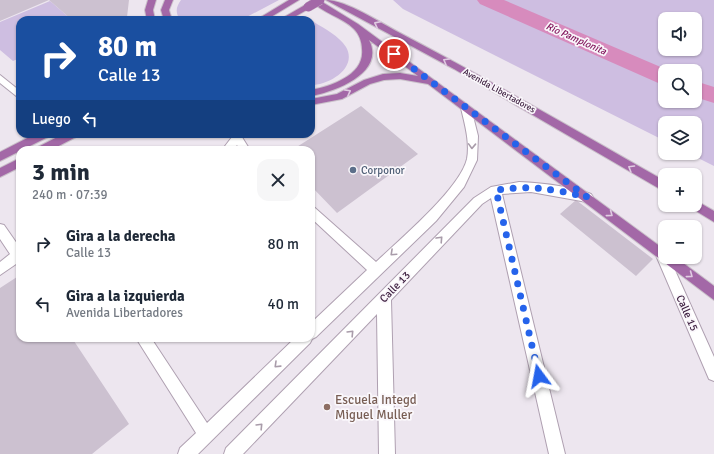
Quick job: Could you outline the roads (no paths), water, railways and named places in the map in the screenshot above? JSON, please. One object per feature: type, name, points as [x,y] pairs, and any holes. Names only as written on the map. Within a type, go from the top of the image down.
[{"type":"main road","points":[[150,16],[149,10],[152,0]]},
{"type":"main road","points":[[167,16],[165,10],[169,0]]},
{"type":"main road","points":[[267,16],[295,0]]},
{"type":"main road","points":[[290,16],[311,3],[320,0]]},
{"type":"main road","name":"Avenida Libertadores","points":[[330,0],[383,27],[539,112],[658,183]]},
{"type":"main road","points":[[311,3],[356,26],[658,251]]},
{"type":"main road","points":[[315,92],[339,86],[354,76],[363,66],[367,56],[366,45],[356,26]]},
{"type":"main road","points":[[315,101],[339,97],[367,82],[383,77],[400,76],[432,82]]},
{"type":"main road","points":[[20,146],[36,138]]},
{"type":"main road","points":[[50,146],[64,138]]},
{"type":"main road","points":[[0,156],[16,148]]},
{"type":"main road","points":[[0,173],[16,164]]},
{"type":"main road","points":[[702,209],[714,216]]},
{"type":"main road","points":[[675,264],[714,294]]},
{"type":"street","points":[[0,78],[16,92]]},
{"type":"street","points":[[315,328],[375,269],[432,217],[460,184],[472,160],[473,136],[466,108]]},
{"type":"street","name":"Calle 13","points":[[232,454],[384,300],[478,201],[496,190],[523,186],[551,189],[587,197]]},
{"type":"street","points":[[496,190],[557,454]]},
{"type":"street","points":[[315,215],[375,269]]},
{"type":"street","points":[[0,229],[16,252],[15,258],[0,269]]},
{"type":"street","name":"Calle 15","points":[[667,264],[714,374]]},
{"type":"street","points":[[384,300],[387,454]]},
{"type":"street","points":[[149,342],[206,435]]},
{"type":"street","points":[[186,454],[301,342]]},
{"type":"waterway","name":"Río Pamplonita","points":[[487,0],[658,75]]},
{"type":"waterway","name":"Río Pamplonita","points":[[702,91],[714,95]]},
{"type":"place","name":"Corponor","points":[[353,170]]},
{"type":"place","name":"Escuela Integd Miguel Muller","points":[[327,407]]}]
